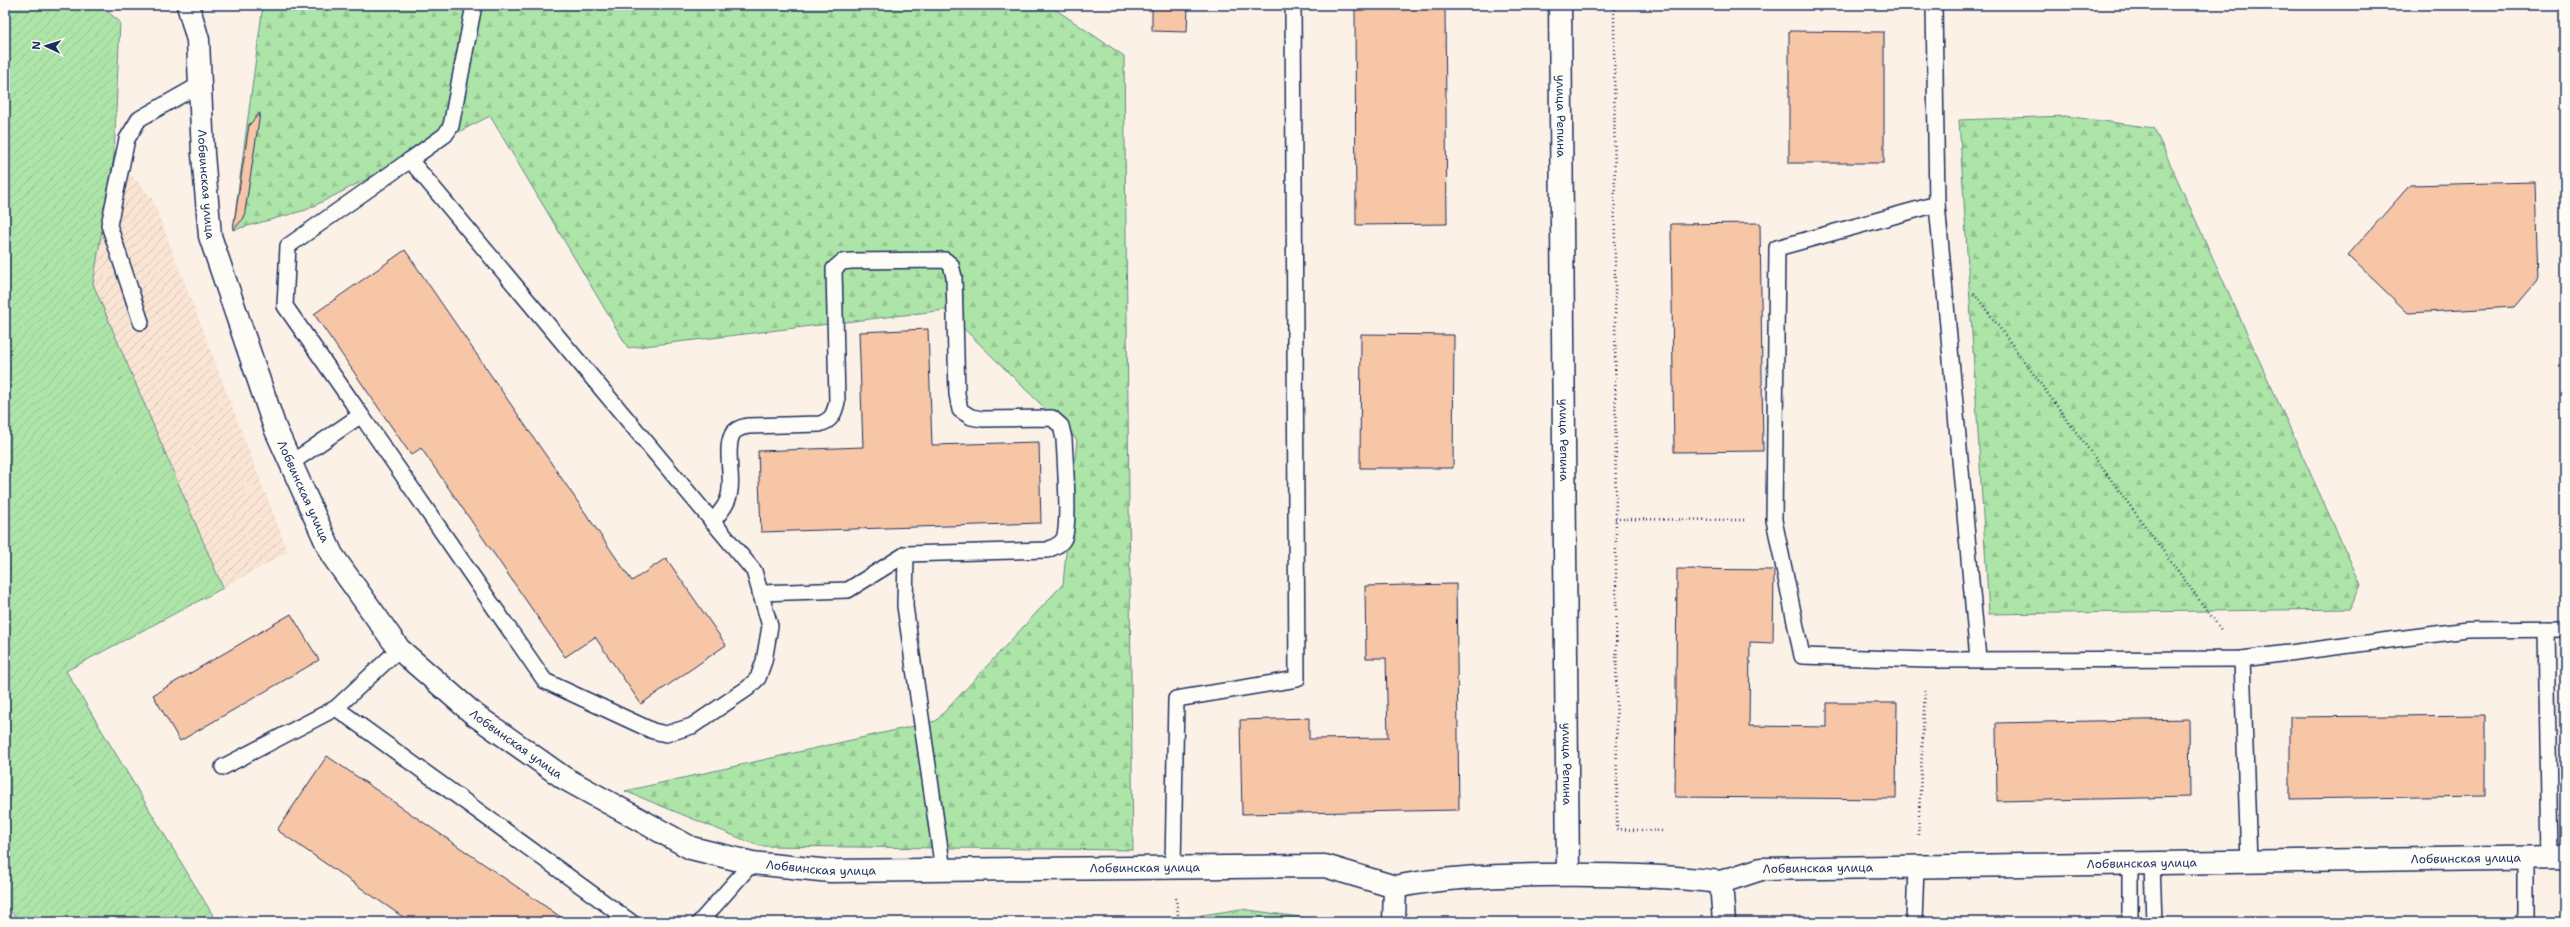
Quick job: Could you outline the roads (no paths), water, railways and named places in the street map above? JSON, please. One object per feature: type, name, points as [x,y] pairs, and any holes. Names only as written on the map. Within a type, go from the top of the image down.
[{"type":"street","name":"Лобвинская улица","points":[[188,5],[198,40],[199,85],[210,236],[275,428],[332,555],[399,649],[475,715],[564,778],[691,848],[752,863],[830,871],[1325,866],[1395,887]]},
{"type":"street","name":"улица Репина","points":[[1560,5],[1568,874]]},
{"type":"street","name":"Лобвинская улица","points":[[1721,882],[1761,869],[2558,857]]},
{"type":"street","points":[[1394,922],[1395,887],[1442,879],[1568,874],[1658,875],[1721,882],[1724,922]]},
{"type":"lane","points":[[410,160],[754,571],[770,626],[764,661],[758,678],[748,688],[692,726],[666,734],[653,731],[545,681],[285,306],[288,246],[445,135],[451,126],[474,5]]},
{"type":"lane","points":[[1173,868],[1176,699],[1297,679],[1293,5]]},
{"type":"lane","points":[[1934,5],[1937,204],[1978,659]]},
{"type":"lane","points":[[141,322],[109,225],[127,139],[138,119],[199,85]]},
{"type":"lane","points":[[1937,204],[1777,248],[1774,520],[1802,656],[1927,660],[2242,659],[2466,630],[2565,629]]},
{"type":"lane","points":[[712,522],[722,511],[728,499],[731,481],[730,444],[732,434],[739,428],[748,426],[820,424],[828,421],[834,414],[836,402],[834,269],[842,262],[851,260],[936,258],[946,260],[951,265],[954,277],[957,394],[960,410],[971,417],[982,418],[1052,418],[1061,426],[1064,439],[1066,523],[1064,538],[1057,546],[1047,550],[906,554],[848,590],[760,592]]},
{"type":"lane","points":[[291,464],[361,415]]},
{"type":"lane","points":[[906,554],[905,606],[943,870]]},
{"type":"lane","points":[[2546,629],[2558,857]]},
{"type":"lane","points":[[223,767],[336,708],[399,649]]},
{"type":"lane","points":[[2242,659],[2249,862]]},
{"type":"lane","points":[[336,708],[632,922]]},
{"type":"lane","points":[[2525,857],[2525,922]]},
{"type":"lane","points":[[700,922],[752,863]]},
{"type":"lane","points":[[2130,864],[2130,922]]},
{"type":"lane","points":[[2152,864],[2154,922]]},
{"type":"lane","points":[[1914,922],[1916,867]]}]
